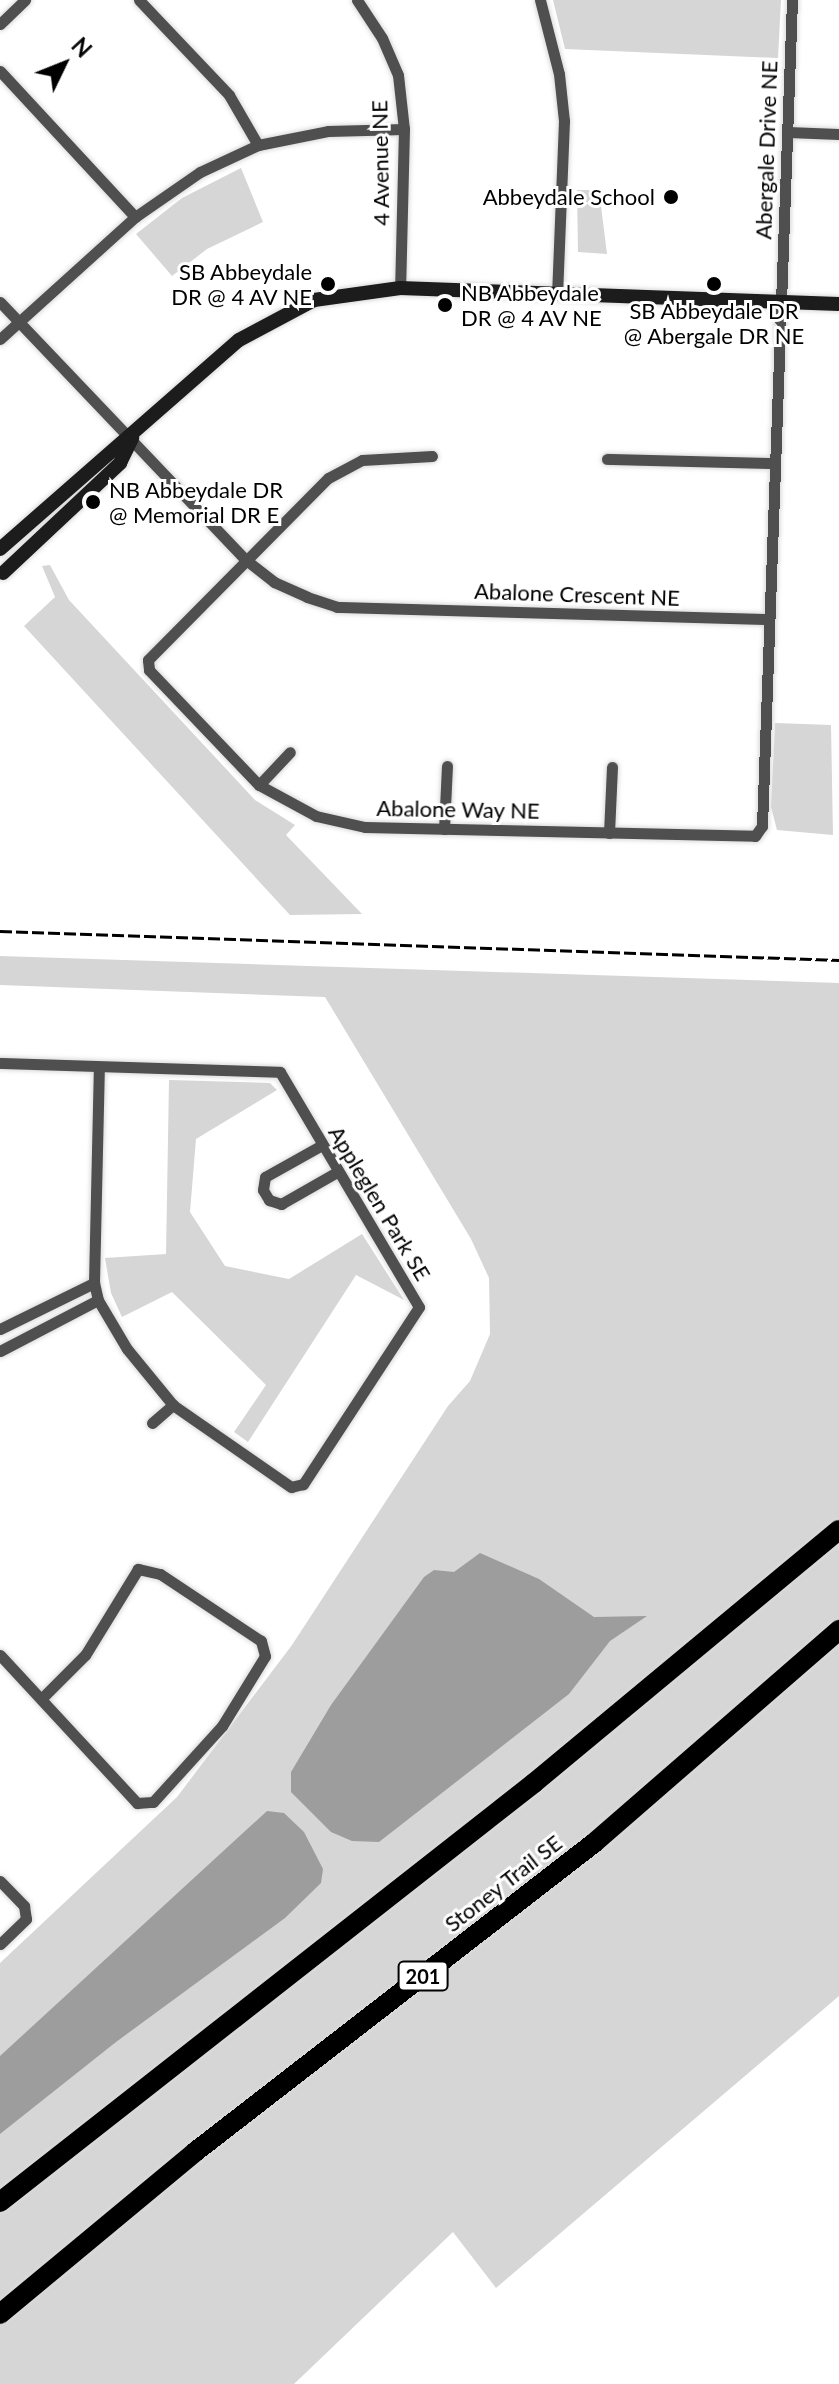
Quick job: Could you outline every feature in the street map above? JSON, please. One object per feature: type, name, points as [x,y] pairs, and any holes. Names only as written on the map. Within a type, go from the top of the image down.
[{"type":"highway","points":[[0,2202],[534,1783],[839,1530]]},
{"type":"highway","name":"Stoney Trail SE","points":[[0,2314],[195,2152],[594,1843],[839,1630]]},
{"type":"street","points":[[0,24],[25,0]]},
{"type":"street","points":[[139,0],[229,95],[258,145]]},
{"type":"street","name":"4 Avenue NE","points":[[357,0],[382,38],[398,75],[404,129],[400,288]]},
{"type":"street","points":[[540,0],[559,74],[564,121],[557,295]]},
{"type":"street","name":"Abergale Drive NE","points":[[780,301],[792,0]]},
{"type":"street","points":[[0,71],[135,217]]},
{"type":"street","points":[[0,339],[135,217],[200,172],[258,145],[328,131],[404,129]]},
{"type":"street","points":[[787,132],[839,134]]},
{"type":"street","points":[[0,549],[111,447],[132,438],[239,340],[275,317],[348,292],[400,288],[839,304]]},
{"type":"street","points":[[768,619],[780,301]]},
{"type":"street","name":"Abalone Crescent NE","points":[[0,302],[246,560],[274,582],[337,607],[768,619]]},
{"type":"street","points":[[1,571],[120,463],[132,438]]},
{"type":"street","points":[[246,560],[328,478],[362,460],[432,456]]},
{"type":"street","points":[[607,459],[773,463]]},
{"type":"street","name":"Abalone Way NE","points":[[246,560],[148,660],[149,670],[259,785],[316,816],[365,827],[755,836],[762,826],[768,619]]},
{"type":"street","points":[[259,785],[290,752]]},
{"type":"street","points":[[444,829],[447,766]]},
{"type":"street","points":[[609,833],[612,767]]},
{"type":"street","points":[[0,1063],[99,1068]]},
{"type":"street","name":"Appleglen Park SE","points":[[99,1068],[280,1072],[419,1307],[303,1484],[291,1487],[173,1405],[127,1349],[98,1300],[94,1283],[99,1068]]},
{"type":"street","points":[[322,1145],[265,1177],[263,1190],[269,1200],[281,1204],[337,1172]]},
{"type":"street","points":[[0,1329],[21,1316],[94,1283]]},
{"type":"street","points":[[0,1351],[98,1300]]},
{"type":"street","points":[[21,1316],[30,1333]]},
{"type":"street","points":[[152,1423],[173,1405]]},
{"type":"street","points":[[0,1655],[137,1803],[153,1802],[222,1726],[265,1656],[261,1641],[160,1574],[138,1569],[85,1655],[41,1699]]},
{"type":"street","points":[[0,1881],[24,1906],[26,1919],[0,1944]]},
{"type":"shaded area","points":[[553,0],[781,0],[778,58],[565,49]]},
{"type":"shaded area","points":[[241,168],[263,222],[207,249],[172,276],[136,234],[182,198]]},
{"type":"shaded area","points":[[577,190],[599,190],[607,254],[578,252]]},
{"type":"shaded area","points":[[50,565],[69,600],[255,800],[295,825],[286,835],[362,914],[290,915],[24,626],[55,597],[42,566]]},
{"type":"shaded area","points":[[775,723],[831,725],[833,835],[777,830],[771,807]]},
{"type":"shaded area","points":[[0,956],[839,983],[839,1996],[496,2288],[453,2232],[294,2384],[0,2384],[0,1963],[177,1797],[292,1645],[448,1406],[470,1381],[490,1334],[489,1278],[471,1239],[325,997],[0,985]]},
{"type":"shaded area","points":[[169,1080],[270,1083],[277,1090],[196,1139],[190,1212],[225,1266],[289,1279],[362,1234],[404,1300],[356,1275],[248,1442],[234,1432],[266,1385],[172,1292],[122,1317],[111,1293],[105,1258],[166,1254]]},
{"type":"shaded area","points":[[480,1553],[539,1579],[594,1617],[647,1616],[610,1641],[569,1694],[379,1842],[352,1841],[331,1832],[291,1792],[291,1772],[331,1705],[424,1577],[434,1570],[454,1572]]},
{"type":"shaded area","points":[[267,1811],[284,1813],[304,1832],[323,1869],[321,1883],[285,1918],[116,2042],[0,2134],[0,2056]]},
{"type":"railway","points":[[0,931],[839,960]]},
{"type":"place","name":"Abbeydale School","points":[[671,197]]},
{"type":"place","name":"SB Abbeydale DR @ 4 AV NE","points":[[328,284]]},
{"type":"place","name":"SB Abbeydale DR @ Abergale DR NE","points":[[714,284]]},
{"type":"place","name":"NB Abbeydale DR @ 4 AV NE","points":[[445,305]]},
{"type":"place","name":"NB Abbeydale DR @ Memorial DR E","points":[[93,502]]}]
